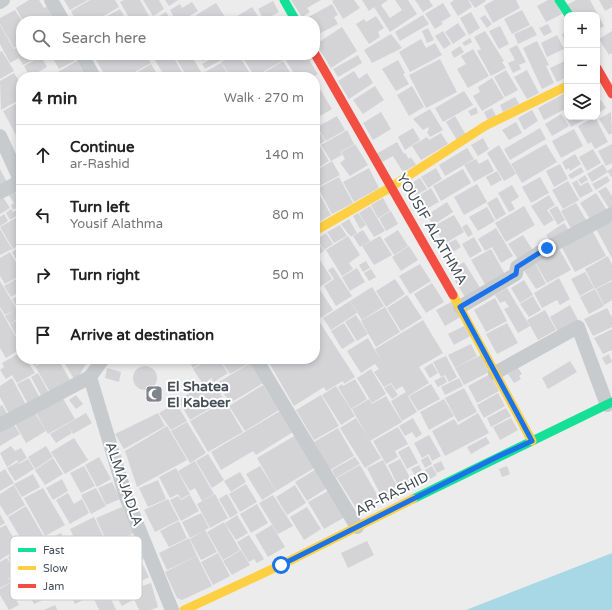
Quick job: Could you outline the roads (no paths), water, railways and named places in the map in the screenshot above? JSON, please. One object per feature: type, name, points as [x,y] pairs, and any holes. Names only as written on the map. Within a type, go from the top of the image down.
[{"type":"street","points":[[50,0],[60,16]]},
{"type":"street","points":[[284,0],[293,16]]},
{"type":"street","points":[[559,0],[567,12]]},
{"type":"street","points":[[85,60],[91,72]]},
{"type":"street","name":"YOUSIF ALATHMA","points":[[318,60],[460,307],[532,441]]},
{"type":"street","points":[[600,73],[612,94]]},
{"type":"street","points":[[320,228],[390,187],[485,126],[564,87]]},
{"type":"street","points":[[0,136],[16,170]]},
{"type":"street","points":[[0,192],[16,184]]},
{"type":"street","points":[[460,307],[516,274],[517,267],[547,248],[612,214]]},
{"type":"street","points":[[495,373],[578,327],[609,403]]},
{"type":"street","points":[[0,425],[90,377],[99,364]]},
{"type":"street","points":[[259,364],[357,527]]},
{"type":"street","name":"ALMAJADLA","points":[[90,377],[126,497],[142,536]]},
{"type":"street","name":"AR-RASHID","points":[[184,610],[609,403]]},
{"type":"street","name":"ALMAJADLA","points":[[142,536],[172,610]]},
{"type":"water","points":[[612,553],[612,610],[466,610]]},
{"type":"place","name":"El Shatea El Kabeer","points":[[154,394]]}]
